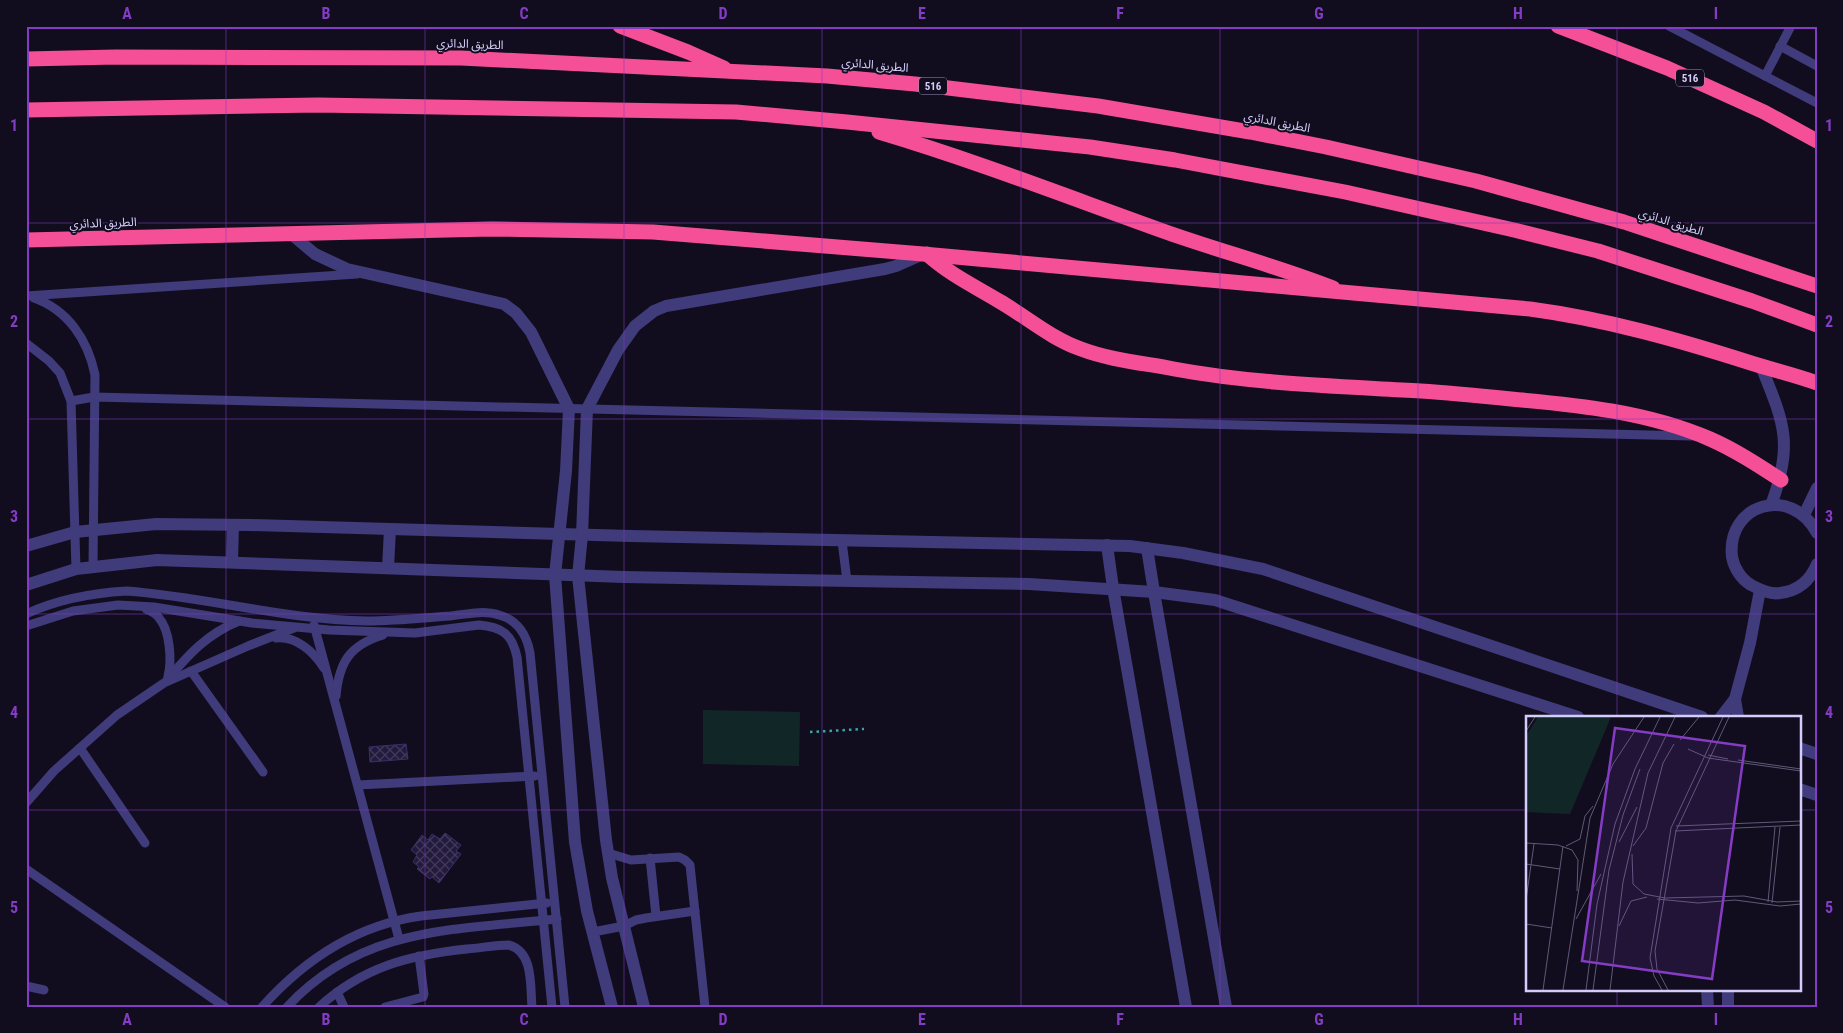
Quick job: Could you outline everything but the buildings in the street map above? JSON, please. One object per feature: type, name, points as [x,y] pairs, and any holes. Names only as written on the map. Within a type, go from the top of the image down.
[{"type":"highway","points":[[620,26],[733,71]]},
{"type":"highway","name":"516","points":[[1558,26],[1667,68],[1764,112],[1817,141]]},
{"type":"highway","name":"الطريق الدائري","points":[[26,59],[116,57],[461,58],[826,76],[915,84],[1098,106],[1250,132],[1401,163],[1550,201],[1697,245],[1817,286]]},
{"type":"highway","points":[[26,110],[318,105],[736,112],[1090,147],[1345,192],[1449,214],[1598,251],[1752,301],[1817,325]]},
{"type":"highway","points":[[847,122],[984,165],[1162,231],[1296,274],[1348,294]]},
{"type":"highway","name":"الطريق الدائري","points":[[26,240],[492,228],[644,232],[925,254],[1494,306],[1572,315],[1702,347],[1817,383]]},
{"type":"highway","points":[[925,254],[954,276],[999,301],[1047,333],[1064,342],[1101,355],[1217,377],[1267,382],[1425,391],[1541,402],[1618,412],[1672,426],[1702,437],[1741,455],[1780,480]]},
{"type":"street","points":[[290,233],[315,254],[347,269],[504,304],[516,313],[531,332],[569,409],[566,471],[555,575],[575,842],[593,932],[612,1007]]},
{"type":"street","points":[[644,1007],[608,853],[598,775],[578,576],[582,535],[587,409],[618,350],[635,326],[654,311],[666,306],[885,269],[925,254]]},
{"type":"street","points":[[1761,366],[1782,422],[1785,451],[1780,480],[1771,504]]},
{"type":"street","points":[[1810,520],[1817,488]]},
{"type":"street","points":[[1817,533],[1810,520],[1789,507],[1771,504],[1752,511],[1738,525],[1731,544],[1733,564],[1744,581],[1760,590],[1775,594],[1790,592],[1803,585],[1813,574],[1817,564]]},
{"type":"street","points":[[26,546],[75,532],[156,524],[842,541],[1107,545],[1148,548],[1183,553],[1263,570],[1699,716]]},
{"type":"street","points":[[232,562],[233,525]]},
{"type":"street","points":[[388,568],[390,529]]},
{"type":"street","points":[[1107,545],[1186,1007]]},
{"type":"street","points":[[1148,548],[1226,1007]]},
{"type":"street","points":[[26,585],[76,569],[157,560],[578,576],[1029,584],[1113,588],[1215,600],[1575,716]]},
{"type":"street","points":[[1722,716],[1735,699],[1750,643],[1760,590]]},
{"type":"street","points":[[1735,699],[1738,716]]},
{"type":"street","points":[[1800,748],[1817,754]]},
{"type":"street","points":[[1800,789],[1817,795]]},
{"type":"street","points":[[1708,990],[1708,1007]]},
{"type":"street","points":[[1728,990],[1728,1007]]},
{"type":"lane","points":[[1669,26],[1817,103]]},
{"type":"lane","points":[[1765,76],[1791,26]]},
{"type":"lane","points":[[1780,46],[1817,66]]},
{"type":"lane","points":[[26,297],[368,274]]},
{"type":"lane","points":[[26,297],[45,302],[68,320],[79,333],[92,360],[95,375],[93,567]]},
{"type":"lane","points":[[26,343],[49,361],[60,373],[71,401],[76,569]]},
{"type":"lane","points":[[71,401],[94,397],[1702,437]]},
{"type":"lane","points":[[842,541],[847,581]]},
{"type":"lane","points":[[26,614],[81,596],[102,592],[127,591],[312,616],[367,621],[480,613],[502,615],[511,621],[523,632],[528,641],[530,654],[565,1007]]},
{"type":"lane","points":[[26,626],[52,616],[100,606],[138,606],[239,621],[315,629],[415,633],[479,625],[499,629],[506,633],[515,646],[517,657],[552,1007]]},
{"type":"lane","points":[[138,606],[159,617],[166,632],[171,661],[168,676],[164,683]]},
{"type":"lane","points":[[312,616],[399,938]]},
{"type":"lane","points":[[164,683],[194,649],[208,637],[222,628],[239,621]]},
{"type":"lane","points":[[26,803],[54,771],[117,715],[164,683],[297,627]]},
{"type":"lane","points":[[336,704],[339,677],[344,661],[350,652],[372,638],[390,633]]},
{"type":"lane","points":[[268,638],[283,637],[300,644],[315,657],[327,673]]},
{"type":"lane","points":[[191,671],[263,772]]},
{"type":"lane","points":[[80,748],[145,843]]},
{"type":"lane","points":[[358,785],[542,775]]},
{"type":"lane","points":[[608,853],[631,860],[679,857],[690,865],[704,1007]]},
{"type":"lane","points":[[650,858],[656,916]]},
{"type":"lane","points":[[26,869],[226,1007]]},
{"type":"lane","points":[[262,1007],[296,972],[320,955],[359,934],[394,921],[421,916],[555,903]]},
{"type":"lane","points":[[593,932],[624,926],[636,920],[695,911]]},
{"type":"lane","points":[[287,1007],[296,997],[320,978],[346,961],[366,950],[399,938],[436,932],[557,919]]},
{"type":"lane","points":[[319,1007],[344,986],[387,966],[419,956],[503,945],[519,949],[526,960],[532,1007]]},
{"type":"lane","points":[[385,1007],[423,997],[419,956]]},
{"type":"lane","points":[[26,986],[44,990]]},
{"type":"lane","points":[[337,992],[344,1007]]},
{"type":"path","points":[[810,732],[864,729]]},
{"type":"green space","points":[[703,710],[800,712],[799,766],[703,764]]}]
